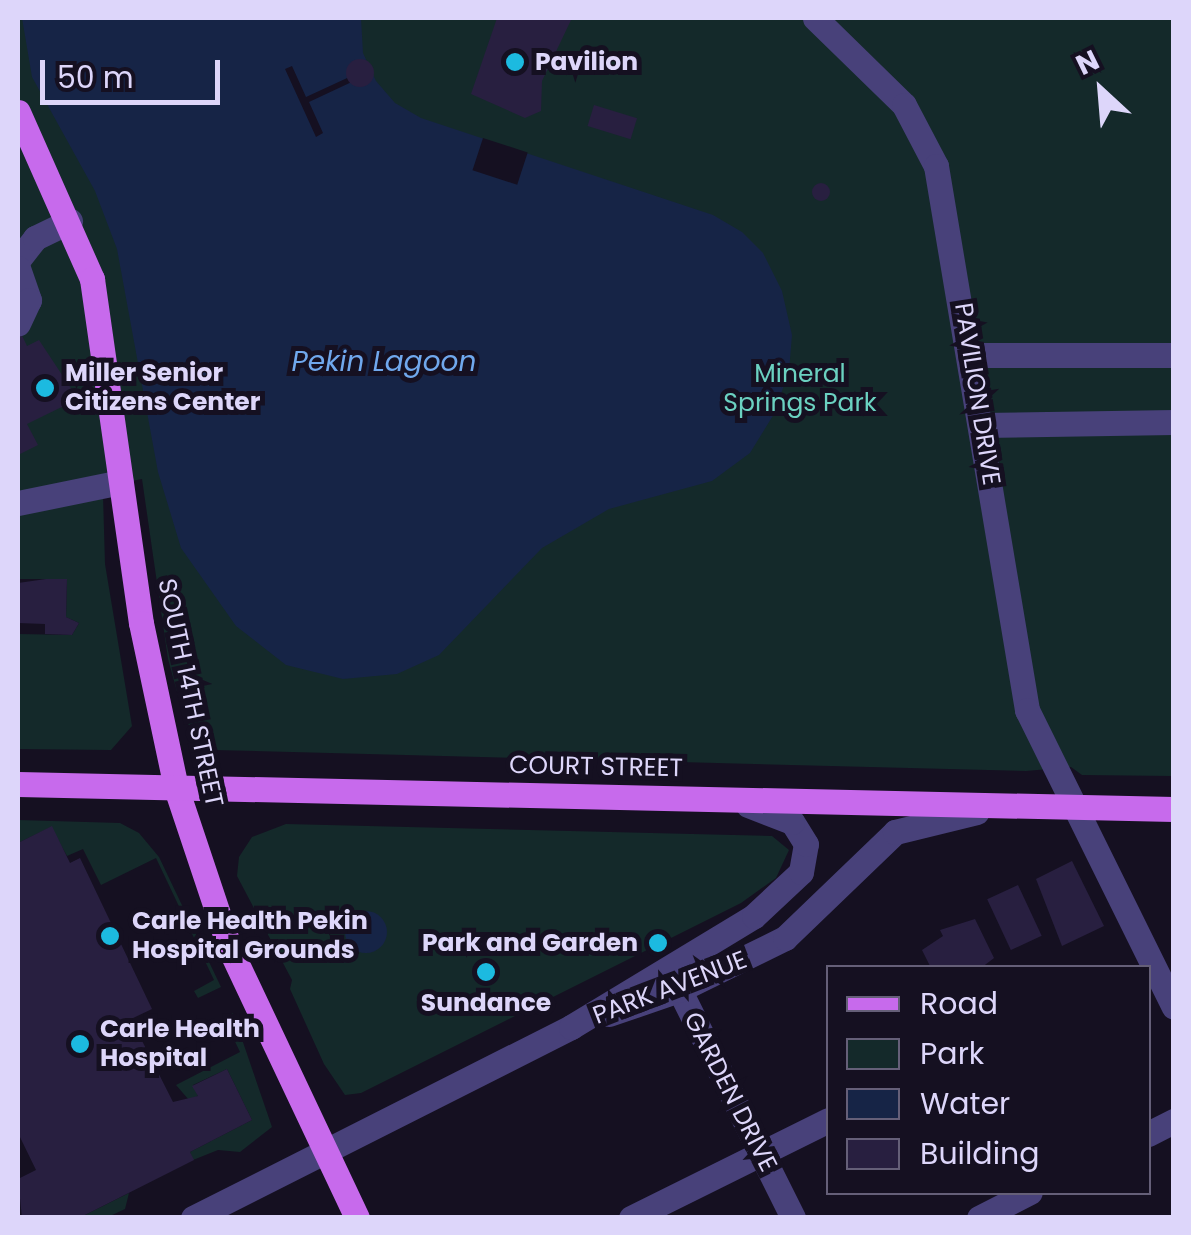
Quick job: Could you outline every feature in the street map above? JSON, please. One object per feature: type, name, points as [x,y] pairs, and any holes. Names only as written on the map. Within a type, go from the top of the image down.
[{"type":"main road","name":"SOUTH 14TH STREET","points":[[18,112],[70,221],[98,306],[141,623],[176,788],[230,949],[356,1218]]},
{"type":"main road","name":"SOUTH 14TH STREET","points":[[18,134],[39,162]]},
{"type":"main road","name":"COURT STREET","points":[[18,784],[1174,809]]},
{"type":"street","name":"PAVILION DRIVE","points":[[814,18],[904,105],[930,148],[948,214],[1018,675],[1071,806],[1144,964]]},
{"type":"street","points":[[18,260],[35,238],[70,221]]},
{"type":"street","points":[[18,268],[29,300],[18,324]]},
{"type":"street","points":[[971,355],[1174,354]]},
{"type":"street","points":[[982,425],[1174,422]]},
{"type":"street","points":[[18,502],[120,482]]},
{"type":"street","name":"PARK AVENUE","points":[[194,1218],[571,1026],[762,910],[804,862],[806,844],[792,822],[761,807],[713,799]]},
{"type":"street","name":"PARK AVENUE","points":[[571,1026],[679,990],[785,938],[895,832],[1018,806]]},
{"type":"street","name":"GARDEN DRIVE","points":[[667,966],[792,1218]]},
{"type":"street","name":"PAVILION DRIVE","points":[[1151,974],[1174,1007]]},
{"type":"street","points":[[630,1218],[826,1121]]},
{"type":"street","points":[[1151,1132],[1174,1121]]},
{"type":"street","points":[[980,1218],[1024,1195]]},
{"type":"green space","name":"Mineral Springs Park","points":[[18,18],[1173,18],[1173,776],[1082,775],[1071,767],[1026,771],[214,750],[185,721],[168,659],[142,479],[18,503]]},
{"type":"green space","points":[[103,495],[105,564],[132,726],[111,750],[18,749],[18,634],[72,635],[79,623],[66,617],[67,579],[18,579],[18,513]]},
{"type":"green space","points":[[18,820],[120,823],[139,833],[159,857],[221,987],[198,998],[194,991],[214,980],[156,858],[101,885],[83,849],[67,856],[51,827],[18,843]]},
{"type":"green space","points":[[286,824],[772,836],[789,850],[776,878],[741,903],[361,1093],[345,1095],[324,1064],[290,989],[292,980],[237,876],[239,857],[252,837]]},
{"type":"green space","points":[[233,1013],[272,1127],[240,1152],[218,1150],[193,1160],[190,1152],[252,1120],[227,1069],[193,1085],[198,1096],[189,1100],[176,1085],[240,1052],[228,1027],[209,1036],[205,1027]]},
{"type":"green space","points":[[129,1193],[125,1209],[108,1217],[79,1218]]},
{"type":"water","name":"Pekin Lagoon","points":[[22,18],[361,18],[363,53],[376,81],[395,103],[421,118],[713,215],[742,232],[763,253],[782,291],[792,335],[789,371],[774,414],[750,453],[712,481],[609,509],[542,548],[439,655],[397,674],[343,679],[286,665],[236,626],[181,548],[158,472],[117,249],[95,191],[32,77]]},
{"type":"water","points":[[366,911],[381,917],[387,932],[381,947],[366,953],[351,947],[345,932],[351,917]]},
{"type":"pier","points":[[292,66],[306,97],[371,67],[373,72],[309,102],[323,133],[316,137],[285,69]]},
{"type":"pier","points":[[483,138],[528,153],[517,185],[472,170]]},
{"type":"building","name":"Pavilion","points":[[497,18],[571,20],[542,81],[541,111],[525,118],[471,94]]},
{"type":"building","points":[[360,59],[370,63],[374,73],[370,83],[360,87],[350,83],[346,73],[350,63]]},
{"type":"building","points":[[594,105],[637,118],[631,139],[588,126]]},
{"type":"building","points":[[821,183],[828,185],[828,199],[821,201],[814,199],[812,192],[814,185]]},
{"type":"building","name":"Miller Senior Citizens Center","points":[[18,327],[27,346],[39,340],[78,399],[27,424],[38,445],[18,455]]},
{"type":"building","points":[[67,579],[66,617],[79,623],[72,635],[45,634],[45,624],[18,623],[18,583]]},
{"type":"building","name":"Carle Health Hospital","points":[[52,826],[70,863],[80,858],[152,1009],[131,1019],[173,1102],[198,1096],[192,1086],[227,1069],[252,1120],[190,1152],[194,1160],[79,1218],[22,1218],[18,1179],[36,1170],[18,1133],[18,843]]},
{"type":"building","points":[[1072,861],[1104,926],[1062,946],[1036,879]]},
{"type":"building","points":[[1018,885],[1042,936],[1011,950],[987,899]]},
{"type":"building","points":[[975,919],[994,958],[985,965],[930,965],[922,950],[943,936],[940,930]]},
{"type":"place","name":"Pavilion","points":[[515,62]]},
{"type":"place","name":"Miller Senior Citizens Center","points":[[45,388]]},
{"type":"place","name":"Carle Health Pekin Hospital Grounds","points":[[110,936]]},
{"type":"place","name":"Park and Garden","points":[[658,943]]},
{"type":"place","name":"Sundance","points":[[486,972]]},
{"type":"place","name":"Carle Health Hospital","points":[[80,1044]]}]
